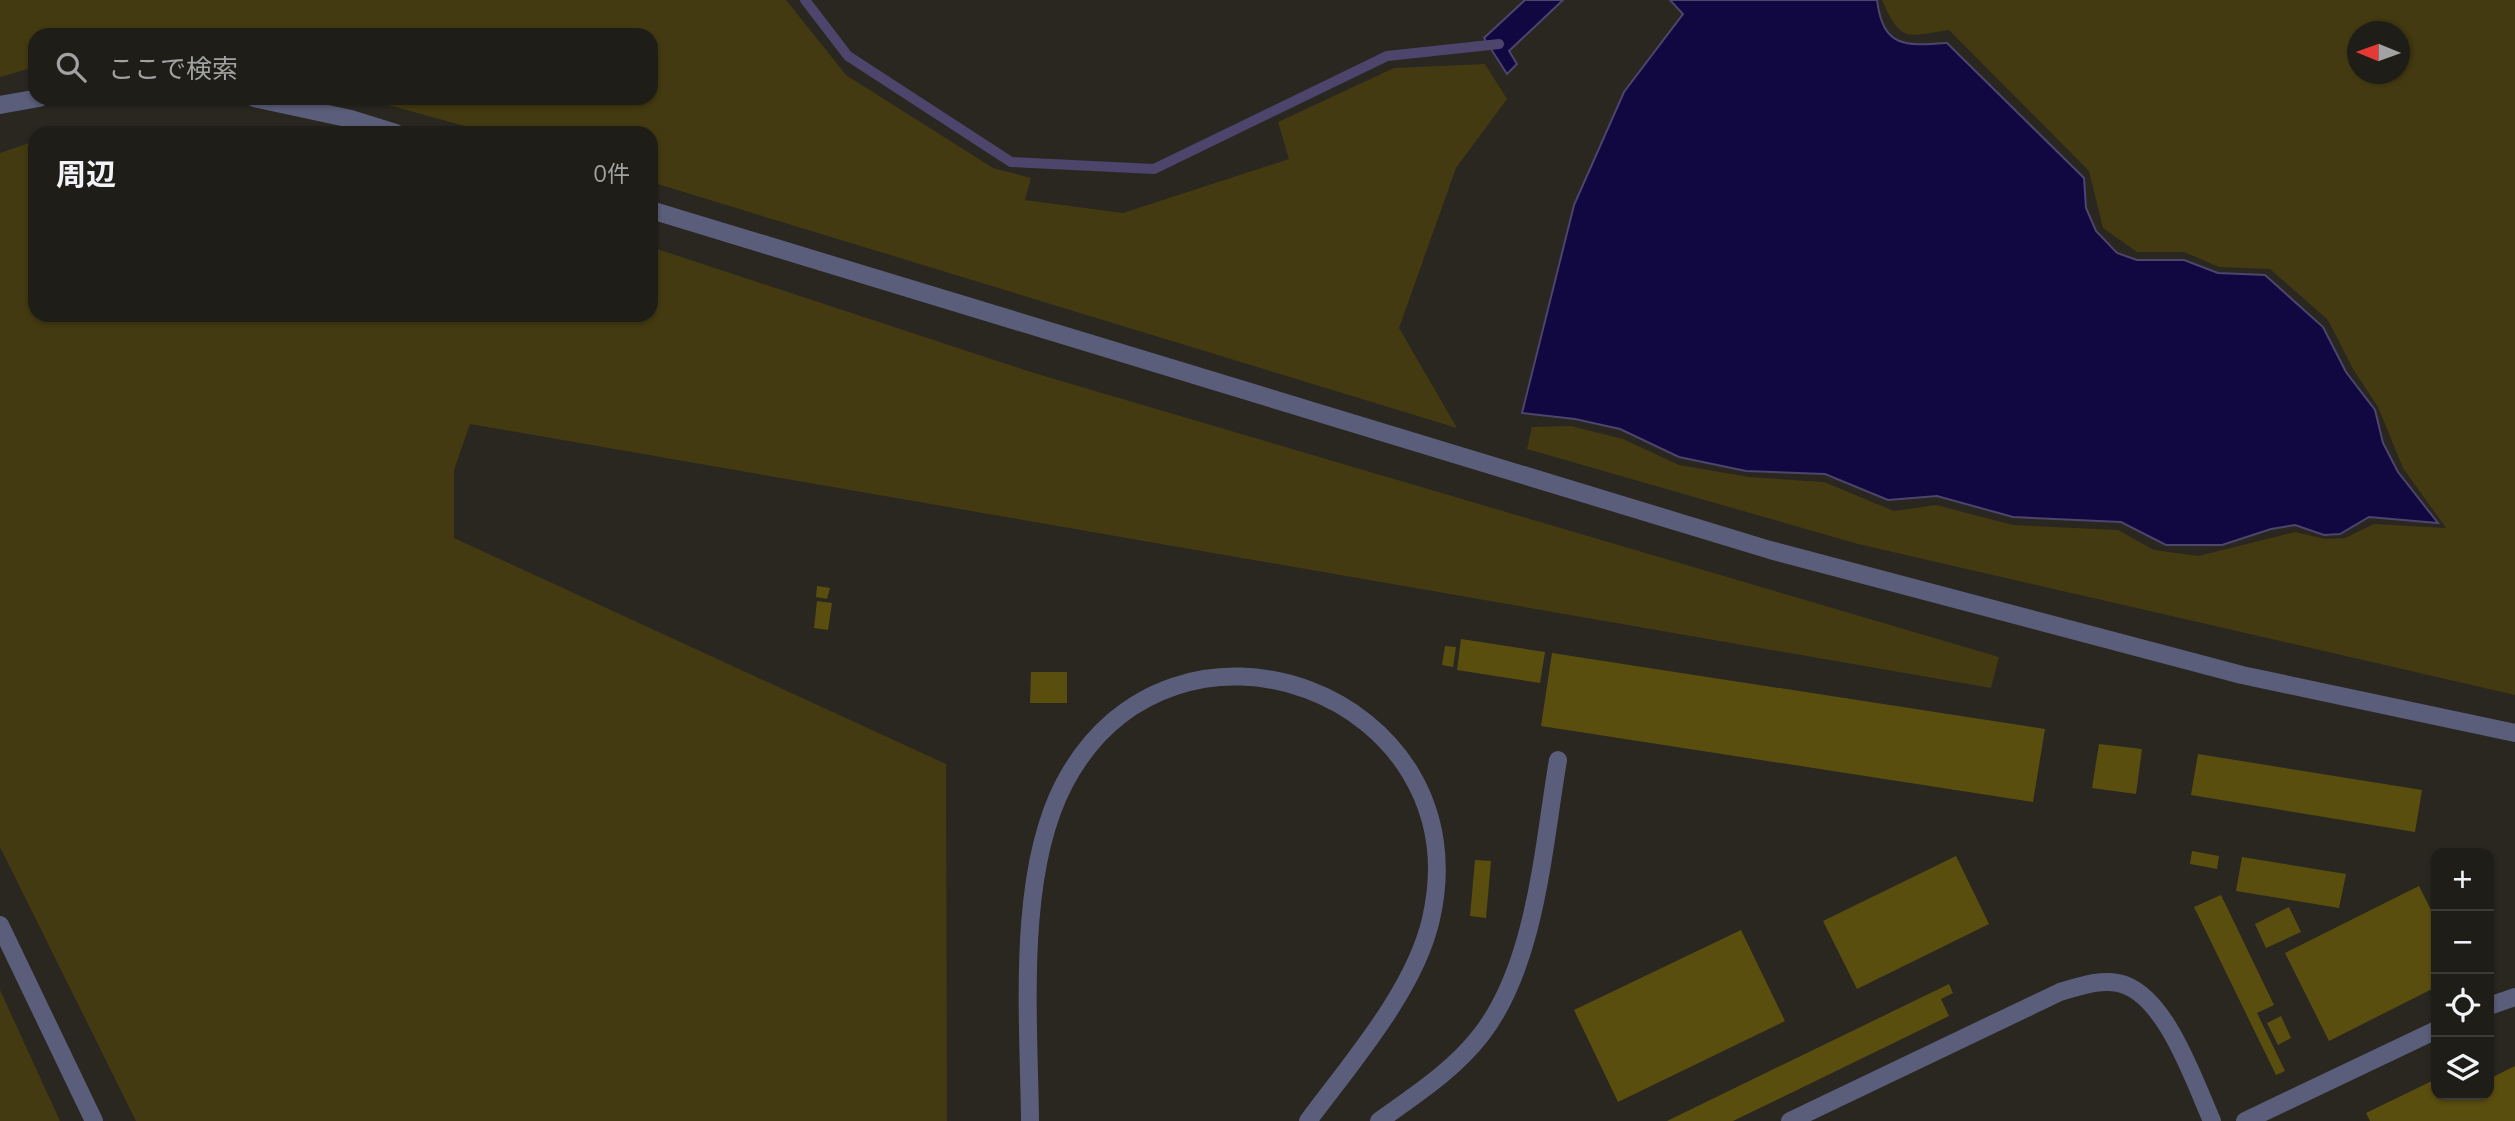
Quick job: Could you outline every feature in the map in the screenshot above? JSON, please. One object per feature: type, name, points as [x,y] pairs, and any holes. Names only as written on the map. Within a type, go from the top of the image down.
[{"type":"street","points":[[0,105],[28,100]]},
{"type":"street","points":[[286,105],[374,126]]},
{"type":"street","points":[[658,212],[1770,550],[2242,675],[2515,733]]},
{"type":"street","points":[[1030,1121],[1028,975],[1032,915],[1040,854],[1063,784],[1104,729],[1130,709],[1180,685],[1211,677],[1245,675],[1280,679],[1311,688],[1341,703],[1366,721],[1391,746],[1408,770],[1425,806],[1435,842],[1437,879],[1431,920],[1418,956],[1400,992],[1308,1121]]},
{"type":"street","points":[[1379,1121],[1450,1069],[1482,1034],[1509,988],[1529,926],[1558,760]]},
{"type":"street","points":[[0,925],[94,1121]]},
{"type":"street","points":[[1790,1121],[2060,992],[2087,984],[2118,983],[2141,993],[2162,1014],[2209,1120]]},
{"type":"street","points":[[2494,1004],[2515,997]]},
{"type":"street","points":[[2245,1121],[2431,1032]]},
{"type":"shaded area","points":[[0,0],[786,0],[846,75],[993,168],[1031,178],[1025,200],[1123,213],[1289,159],[1278,122],[1394,68],[1485,64],[1507,99],[1456,168],[1399,328],[1457,428],[658,184],[658,126],[465,126],[388,105],[658,105],[658,28],[28,28],[28,69],[0,77]]},
{"type":"shaded area","points":[[1525,0],[1563,0],[1509,51],[1517,64],[1507,74],[1484,38]]},
{"type":"shaded area","points":[[1670,0],[1877,0],[1885,27],[1898,41],[1919,44],[1947,43],[2084,178],[2086,208],[2096,231],[2117,253],[2137,260],[2184,260],[2218,273],[2265,275],[2323,327],[2346,372],[2375,410],[2383,443],[2398,472],[2438,523],[2369,517],[2340,534],[2324,535],[2295,525],[2271,529],[2222,545],[2166,545],[2121,522],[2013,517],[1937,496],[1888,500],[1825,474],[1746,471],[1679,457],[1620,429],[1575,419],[1522,413],[1574,205],[1624,92],[1683,14]]},
{"type":"shaded area","points":[[1882,0],[2515,0],[2515,695],[1858,544],[1527,449],[1532,427],[1571,426],[1623,439],[1679,465],[1749,477],[1824,482],[1894,511],[1936,505],[2013,525],[2118,530],[2154,550],[2198,556],[2295,532],[2325,539],[2345,538],[2374,524],[2446,528],[2403,468],[2378,407],[2353,369],[2328,320],[2270,269],[2219,267],[2184,252],[2137,252],[2103,228],[2089,171],[1949,30],[1914,35],[1900,30]]},
{"type":"shaded area","points":[[28,143],[28,322],[658,322],[658,249],[1034,373],[1999,657],[1991,688],[470,424],[454,470],[454,538],[946,764],[947,1121],[136,1121],[0,847],[0,153]]},
{"type":"shaded area","points":[[0,990],[60,1121],[0,1121]]},
{"type":"building","points":[[817,586],[830,588],[827,599],[816,597]]},
{"type":"building","points":[[817,601],[832,603],[828,630],[814,628]]},
{"type":"building","points":[[1461,639],[1545,652],[1540,683],[1457,670]]},
{"type":"building","points":[[1445,646],[1456,647],[1453,667],[1442,665]]},
{"type":"building","points":[[1552,653],[2045,729],[2033,802],[1541,726]]},
{"type":"building","points":[[1031,672],[1067,672],[1067,703],[1030,703]]},
{"type":"building","points":[[2099,744],[2142,749],[2136,794],[2092,788]]},
{"type":"building","points":[[2198,754],[2422,790],[2415,832],[2191,795]]},
{"type":"building","points":[[2192,851],[2219,856],[2217,869],[2190,864]]},
{"type":"building","points":[[1956,856],[1989,924],[1857,989],[1823,921]]},
{"type":"building","points":[[2242,857],[2346,874],[2339,908],[2236,891]]},
{"type":"building","points":[[1475,860],[1491,861],[1486,918],[1470,916]]},
{"type":"building","points":[[2419,886],[2431,910],[2431,990],[2329,1041],[2285,953]]},
{"type":"building","points":[[2221,895],[2274,1005],[2257,1013],[2285,1071],[2276,1075],[2194,907]]},
{"type":"building","points":[[2289,907],[2301,932],[2266,948],[2255,924]]},
{"type":"building","points":[[1741,930],[1785,1021],[1618,1102],[1574,1010]]},
{"type":"building","points":[[1949,984],[1953,993],[1941,999],[1949,1016],[1733,1121],[1667,1121]]},
{"type":"building","points":[[2281,1016],[2291,1038],[2278,1045],[2267,1023]]},
{"type":"building","points":[[2515,1066],[2515,1121],[2370,1121],[2366,1113],[2431,1081],[2431,1100],[2494,1100],[2494,1076]]},
{"type":"waterway","points":[[805,0],[848,56],[1011,162],[1154,169],[1387,56],[1499,44]]}]
